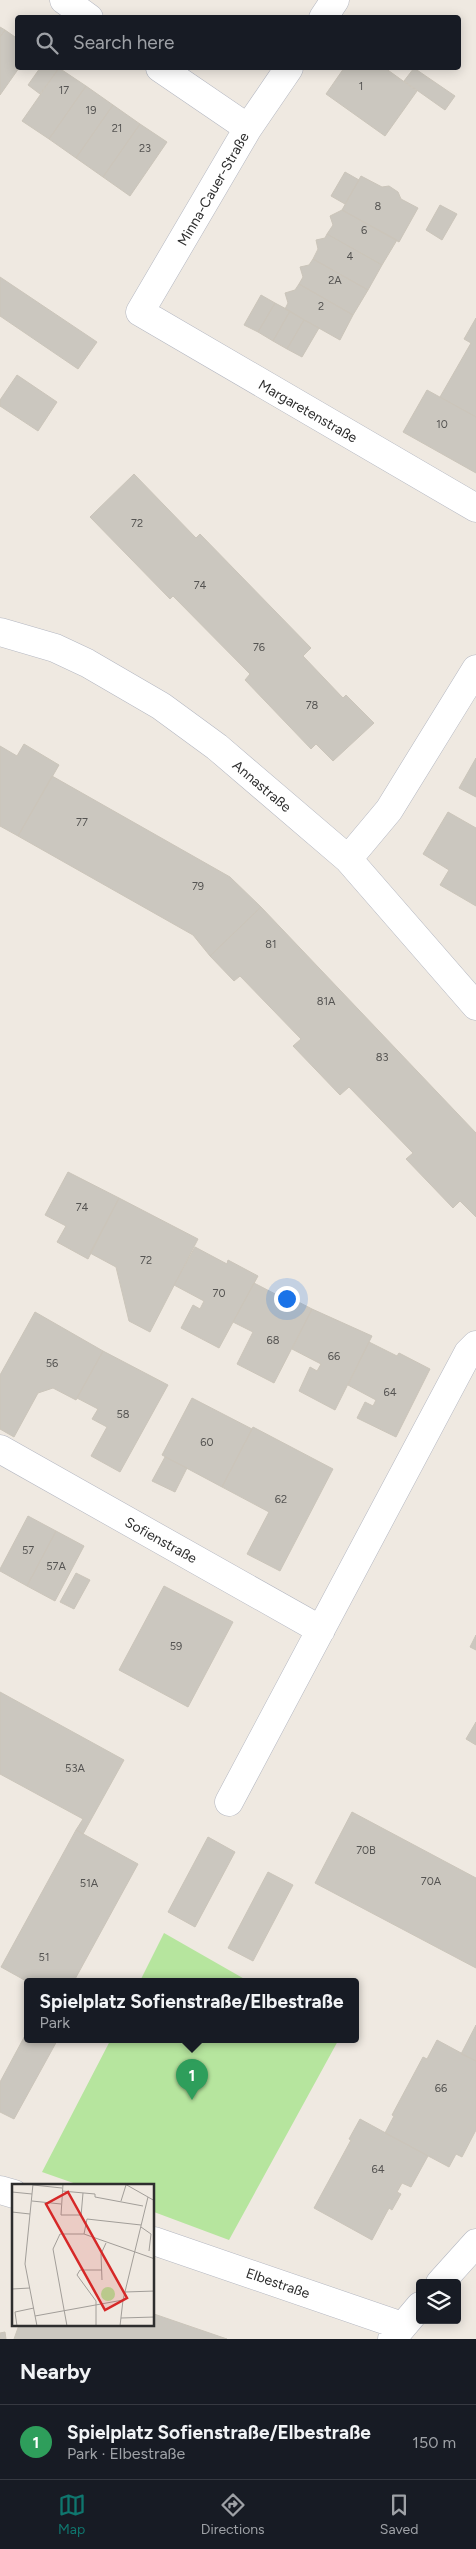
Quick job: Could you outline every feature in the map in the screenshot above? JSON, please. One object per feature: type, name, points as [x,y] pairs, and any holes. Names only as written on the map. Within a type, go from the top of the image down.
[{"type":"street","points":[[64,0],[85,15]]},
{"type":"street","points":[[325,15],[335,0]]},
{"type":"street","points":[[163,70],[248,128]]},
{"type":"street","name":"Minna-Cauer-Straße","points":[[140,312],[248,128],[288,70]]},
{"type":"street","name":"Margaretenstraße","points":[[140,312],[476,508]]},
{"type":"street","name":"Annastraße","points":[[0,632],[55,648],[161,706],[216,748],[348,859],[476,1006]]},
{"type":"street","points":[[348,859],[389,810],[476,669]]},
{"type":"street","points":[[229,1802],[468,1353],[476,1345]]},
{"type":"street","name":"Sofienstraße","points":[[0,1450],[321,1630]]},
{"type":"street","name":"Elbestraße","points":[[155,2241],[397,2332]]},
{"type":"street","points":[[444,2279],[476,2243]]},
{"type":"street","points":[[397,2332],[416,2311]]},
{"type":"green space","points":[[164,1933],[243,1978],[142,1978]]},
{"type":"green space","points":[[109,2043],[337,2043],[229,2240],[155,2212],[155,2184],[76,2184],[42,2172]]},
{"type":"building","points":[[0,27],[5,30],[0,37]]},
{"type":"building","points":[[5,30],[15,37],[15,70],[18,70],[0,95],[0,37]]},
{"type":"building","points":[[39,70],[58,70],[40,94],[28,85]]},
{"type":"building","points":[[58,70],[62,70],[86,86],[49,139],[22,121]]},
{"type":"building","points":[[343,70],[388,70],[417,91],[385,136],[326,94]]},
{"type":"building","points":[[412,70],[417,70],[455,96],[445,110],[404,81]]},
{"type":"building","points":[[86,86],[113,105],[76,158],[49,139]]},
{"type":"building","points":[[113,105],[140,124],[103,177],[76,158]]},
{"type":"building","points":[[140,124],[167,142],[130,196],[103,177]]},
{"type":"building","points":[[345,172],[359,180],[345,204],[331,196]]},
{"type":"building","points":[[361,176],[382,187],[389,186],[398,192],[401,199],[418,208],[399,242],[342,210]]},
{"type":"building","points":[[440,205],[457,214],[442,240],[426,230]]},
{"type":"building","points":[[342,210],[397,240],[382,265],[327,234],[333,225],[330,216]]},
{"type":"building","points":[[327,234],[382,265],[368,290],[313,259],[318,249],[316,240],[325,238]]},
{"type":"building","points":[[313,259],[368,290],[353,315],[299,284],[303,277],[300,267],[309,265]]},
{"type":"building","points":[[0,277],[97,342],[78,369],[0,316]]},
{"type":"building","points":[[299,284],[353,315],[340,340],[285,309],[288,303],[285,293],[295,290]]},
{"type":"building","points":[[261,295],[275,303],[258,332],[244,325]]},
{"type":"building","points":[[275,303],[290,311],[273,341],[258,332]]},
{"type":"building","points":[[290,311],[304,320],[287,349],[273,341]]},
{"type":"building","points":[[476,318],[476,417],[440,397],[471,343],[464,339]]},
{"type":"building","points":[[304,320],[319,328],[302,357],[287,349]]},
{"type":"building","points":[[17,375],[57,402],[38,431],[0,406],[0,400]]},
{"type":"building","points":[[427,390],[476,417],[476,473],[403,432]]},
{"type":"building","points":[[134,474],[196,538],[200,534],[311,648],[303,656],[343,698],[346,695],[374,723],[333,761],[316,744],[311,749],[245,680],[250,674],[173,596],[170,599],[90,517]]},
{"type":"building","points":[[24,744],[59,765],[18,836],[0,826],[0,746],[17,756]]},
{"type":"building","points":[[476,758],[476,797],[459,788]]},
{"type":"building","points":[[52,776],[230,877],[261,907],[210,956],[193,935],[18,836]]},
{"type":"building","points":[[448,812],[476,828],[476,906],[440,885],[449,870],[423,854]]},
{"type":"building","points":[[261,907],[476,1133],[476,1217],[460,1201],[453,1208],[406,1159],[413,1153],[349,1087],[340,1095],[293,1046],[301,1039],[240,976],[234,981],[210,956]]},
{"type":"building","points":[[68,1172],[119,1198],[88,1259],[57,1242],[66,1226],[45,1215]]},
{"type":"building","points":[[119,1198],[198,1239],[150,1332],[129,1321],[116,1267],[90,1253]]},
{"type":"building","points":[[195,1247],[227,1264],[228,1260],[258,1276],[219,1348],[181,1328],[193,1305],[200,1309],[204,1301],[174,1285]]},
{"type":"building","points":[[254,1283],[281,1297],[283,1294],[312,1309],[274,1383],[237,1364],[253,1332],[233,1322]]},
{"type":"building","points":[[312,1309],[372,1336],[335,1410],[299,1391],[310,1367],[317,1371],[321,1364],[292,1349]]},
{"type":"building","points":[[35,1312],[103,1351],[76,1400],[53,1388],[38,1393],[14,1437],[0,1429],[0,1375]]},
{"type":"building","points":[[369,1342],[397,1356],[399,1353],[430,1369],[396,1437],[357,1418],[365,1402],[373,1406],[376,1400],[348,1385]]},
{"type":"building","points":[[103,1351],[168,1385],[120,1472],[91,1456],[107,1427],[92,1419],[98,1409],[77,1398]]},
{"type":"building","points":[[192,1398],[252,1429],[222,1487],[162,1455]]},
{"type":"building","points":[[253,1427],[333,1469],[280,1571],[247,1554],[269,1512],[222,1487]]},
{"type":"building","points":[[165,1457],[187,1468],[175,1492],[152,1481]]},
{"type":"building","points":[[28,1516],[56,1531],[27,1586],[0,1571],[0,1569]]},
{"type":"building","points":[[56,1531],[84,1546],[55,1601],[27,1586]]},
{"type":"building","points":[[76,1573],[90,1580],[74,1609],[60,1602]]},
{"type":"building","points":[[164,1586],[233,1622],[188,1707],[119,1670]]},
{"type":"building","points":[[476,1635],[476,1650],[470,1647]]},
{"type":"building","points":[[0,1692],[124,1760],[83,1834],[76,1830],[83,1819],[0,1774]]},
{"type":"building","points":[[476,1722],[476,1745],[466,1739]]},
{"type":"building","points":[[352,1812],[476,1878],[476,1968],[315,1883]]},
{"type":"building","points":[[76,1830],[138,1864],[76,1978],[24,1978],[24,1980],[1,1967]]},
{"type":"building","points":[[208,1837],[235,1852],[195,1927],[168,1912]]},
{"type":"building","points":[[268,1872],[293,1885],[253,1961],[228,1948]]},
{"type":"building","points":[[476,2025],[476,2061],[461,2054]]},
{"type":"building","points":[[24,2037],[24,2043],[56,2043],[14,2119],[0,2112],[0,2082]]},
{"type":"building","points":[[437,2040],[476,2061],[476,2130],[462,2157],[456,2154],[449,2167],[385,2133],[394,2116],[392,2115],[423,2057],[427,2059]]},
{"type":"building","points":[[360,2119],[428,2156],[411,2187],[402,2183],[397,2192],[401,2194],[392,2210],[389,2208],[372,2240],[314,2208],[351,2140],[349,2139]]},
{"type":"building","points":[[155,2314],[227,2339],[14,2339],[19,2326],[155,2326]]},
{"type":"building","points":[[5,2332],[6,2339],[0,2339],[0,2333]]},
{"type":"place","name":"Spielplatz Sofienstraße/Elbestraße","points":[[192,2100]]}]
